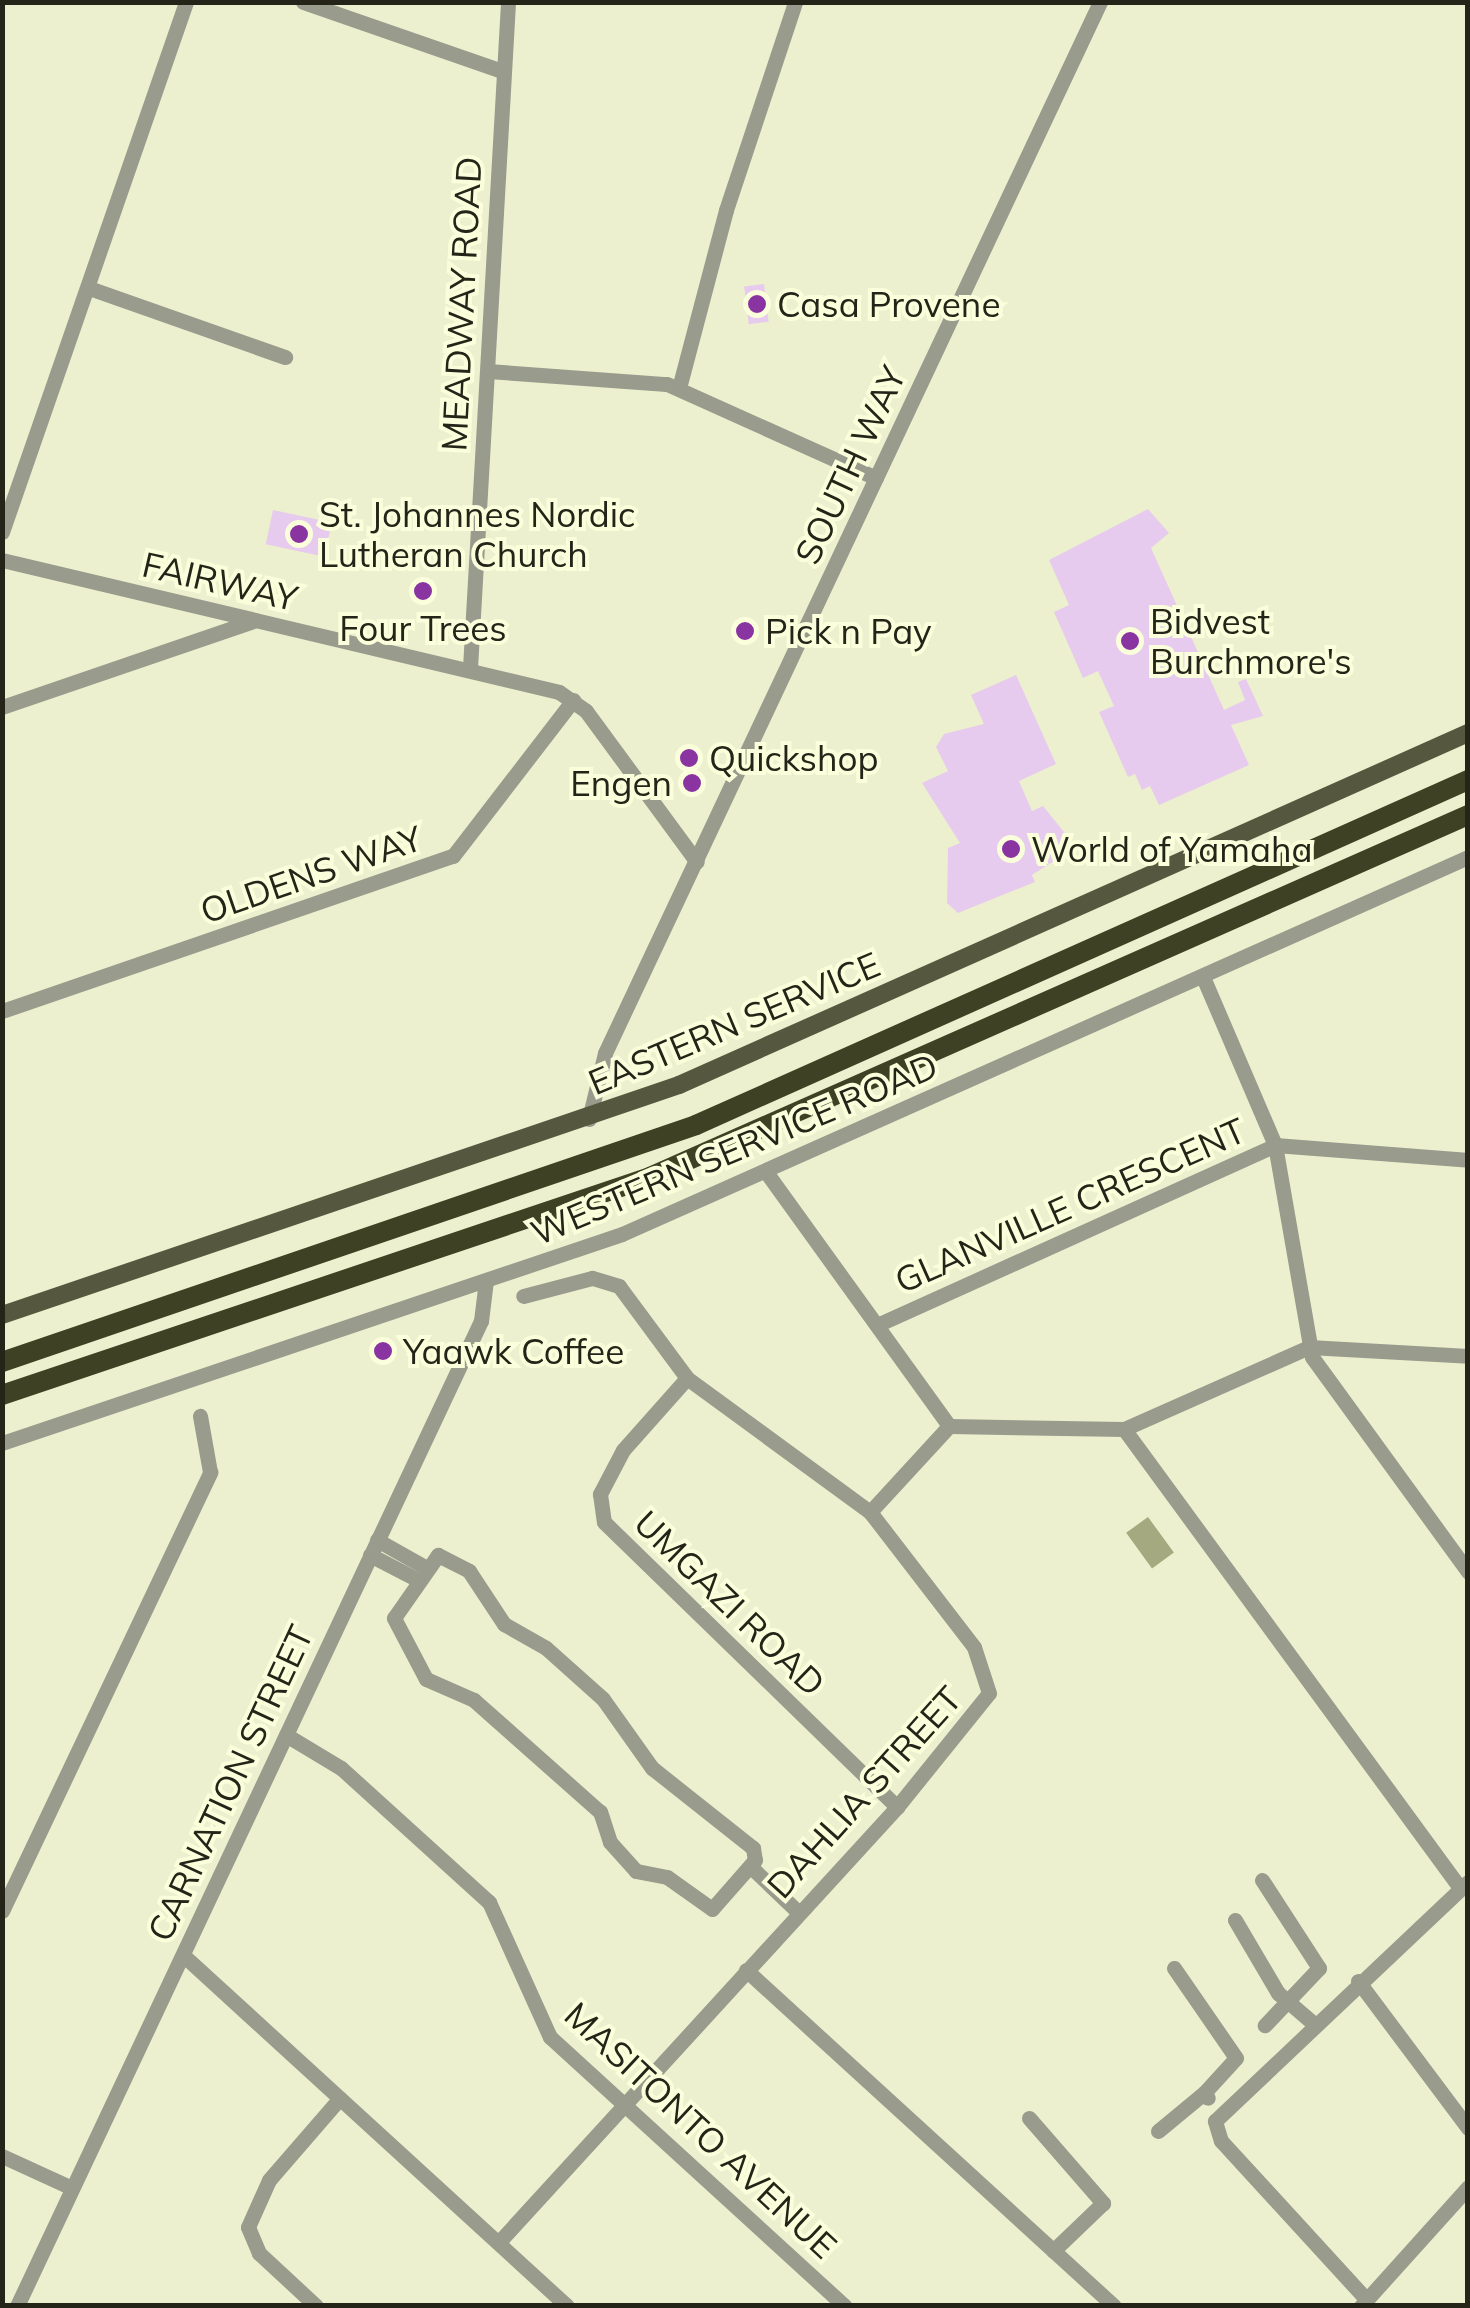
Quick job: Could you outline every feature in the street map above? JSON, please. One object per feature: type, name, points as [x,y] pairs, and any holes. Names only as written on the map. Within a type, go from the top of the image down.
[{"type":"highway","points":[[2,1362],[696,1125],[1468,780]]},
{"type":"highway","points":[[2,1395],[650,1177],[1468,815]]},
{"type":"main road","name":"EASTERN SERVICE","points":[[2,1315],[590,1119],[833,1019],[1468,732]]},
{"type":"street","points":[[2,532],[186,2]]},
{"type":"street","points":[[302,2],[502,71]]},
{"type":"street","name":"MEADWAY ROAD","points":[[470,668],[508,2]]},
{"type":"street","points":[[679,388],[726,210],[795,2]]},
{"type":"street","name":"SOUTH WAY","points":[[590,1119],[596,1073],[1100,2]]},
{"type":"street","points":[[89,288],[284,357]]},
{"type":"street","points":[[488,371],[679,388],[876,478]]},
{"type":"street","name":"FAIRWAY","points":[[2,560],[470,668],[573,700]]},
{"type":"street","points":[[2,707],[256,620]]},
{"type":"street","points":[[573,700],[697,862]]},
{"type":"street","name":"OLDENS WAY","points":[[2,1012],[445,860],[474,836],[573,700]]},
{"type":"street","name":"WESTERN SERVICE ROAD","points":[[2,1443],[486,1283],[766,1172],[1468,857]]},
{"type":"street","points":[[1203,978],[1275,1145],[1309,1347],[1328,1386],[1468,1572]]},
{"type":"street","name":"GLANVILLE CRESCENT","points":[[878,1325],[1275,1145],[1468,1160]]},
{"type":"street","points":[[766,1172],[949,1426]]},
{"type":"street","name":"DAHLIA STREET","points":[[499,2242],[981,1712],[990,1682],[974,1647],[870,1512],[687,1378],[614,1282],[592,1278],[523,1296]]},
{"type":"street","name":"CARNATION STREET","points":[[17,2306],[481,1321],[486,1283]]},
{"type":"street","points":[[870,1512],[949,1426],[1124,1430],[1309,1347],[1468,1356]]},
{"type":"street","name":"UMGAZI ROAD","points":[[687,1378],[623,1450],[600,1494],[604,1522],[897,1807]]},
{"type":"street","points":[[2,1911],[210,1472],[200,1416]]},
{"type":"street","points":[[1124,1430],[1464,1885],[1313,2023],[1218,2118]]},
{"type":"street","points":[[373,1548],[422,1574]]},
{"type":"street","points":[[442,1555],[469,1571],[504,1624],[546,1648],[609,1706],[652,1768],[750,1844],[750,1866],[709,1910],[669,1878],[636,1870],[610,1842],[600,1812],[474,1700],[426,1679],[394,1620],[422,1574],[442,1555]]},
{"type":"street","name":"MASITONTO AVENUE","points":[[286,1735],[341,1768],[489,1902],[545,2031],[845,2306]]},
{"type":"street","points":[[750,1866],[798,1912]]},
{"type":"street","points":[[1262,1880],[1320,1968],[1265,2026]]},
{"type":"street","points":[[1235,1920],[1289,2004],[1313,2023]]},
{"type":"street","points":[[183,1955],[568,2306]]},
{"type":"street","points":[[1158,2131],[1204,2093],[1236,2058],[1174,1968]]},
{"type":"street","points":[[746,1970],[1114,2306]]},
{"type":"street","points":[[1358,1981],[1468,2128]]},
{"type":"street","points":[[1204,2093],[1218,2118],[1364,2302],[1468,2187]]},
{"type":"street","points":[[1451,2106],[1468,2095]]},
{"type":"street","points":[[316,2306],[260,2254],[248,2228],[269,2180],[340,2098]]},
{"type":"street","points":[[1030,2118],[1103,2203],[1053,2251]]},
{"type":"street","points":[[2,2156],[72,2188]]},
{"type":"shaded area","points":[[1148,1517],[1174,1553],[1152,1568],[1126,1533]]},
{"type":"building","name":"Casa Provene","points":[[764,284],[769,322],[749,324],[744,286]]},
{"type":"building","name":"Bidvest Burchmore's","points":[[1148,509],[1169,533],[1151,548],[1224,710],[1245,700],[1238,682],[1246,679],[1263,716],[1231,725],[1249,765],[1159,805],[1150,786],[1142,790],[1135,774],[1128,777],[1099,712],[1114,706],[1098,671],[1083,678],[1054,612],[1069,605],[1049,560]]},
{"type":"building","name":"St. Johannes Nordic Lutheran Church","points":[[273,510],[332,522],[324,557],[266,544]]},
{"type":"building","points":[[1016,675],[1056,764],[1019,781],[1032,811],[1043,806],[1076,847],[1032,875],[1035,882],[958,913],[947,903],[948,848],[960,843],[922,783],[948,771],[936,747],[944,734],[984,724],[971,695]]},
{"type":"place","name":"Casa Provene","points":[[757,304]]},
{"type":"place","name":"St. Johannes Nordic Lutheran Church","points":[[299,534]]},
{"type":"place","name":"Four Trees","points":[[423,591]]},
{"type":"place","name":"Pick n Pay","points":[[745,631]]},
{"type":"place","name":"Bidvest Burchmore's","points":[[1130,641]]},
{"type":"place","name":"Quickshop","points":[[689,758]]},
{"type":"place","name":"Engen","points":[[692,783]]},
{"type":"place","name":"World of Yamaha","points":[[1011,849]]},
{"type":"place","name":"Yaawk Coffee","points":[[383,1351]]}]
